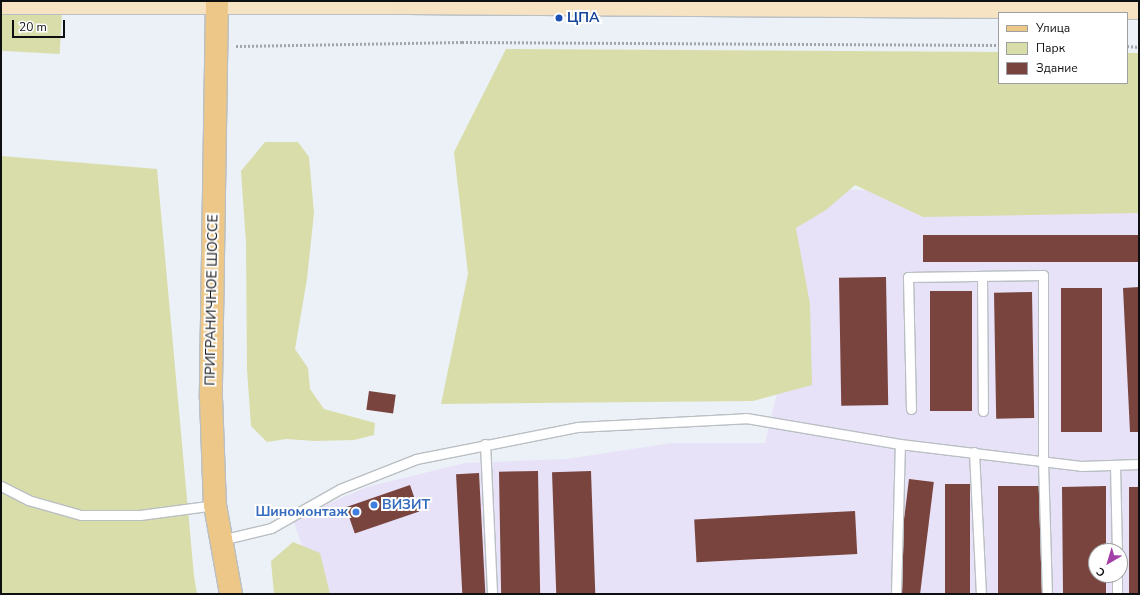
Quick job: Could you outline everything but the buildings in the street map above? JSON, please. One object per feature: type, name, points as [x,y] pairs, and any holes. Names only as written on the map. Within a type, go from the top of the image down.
[{"type":"main road","points":[[1,3],[218,2],[1139,8]]},
{"type":"main road","name":"ПРИГРАНИЧНОЕ ШОССЕ","points":[[218,2],[211,390],[215,505],[231,594]]},
{"type":"lane","points":[[911,409],[908,277],[1043,275],[1043,461],[1047,594]]},
{"type":"lane","points":[[982,276],[983,411]]},
{"type":"lane","points":[[221,540],[271,528],[340,489],[416,459],[485,444],[577,427],[746,418],[900,444],[1080,466],[1139,464]]},
{"type":"lane","points":[[485,444],[492,594]]},
{"type":"lane","points":[[896,594],[900,444]]},
{"type":"lane","points":[[974,452],[981,594]]},
{"type":"lane","points":[[1115,465],[1116,543]]},
{"type":"lane","points":[[1,486],[28,500],[82,515],[140,515],[215,505]]},
{"type":"lane","points":[[1117,583],[1117,594]]},
{"type":"path","points":[[217,46],[462,42],[745,42],[998,45]]},
{"type":"path","points":[[1128,46],[1139,47]]},
{"type":"shaded area","points":[[809,188],[992,195],[1139,198],[1139,594],[318,594],[293,519],[367,487],[465,463],[566,459],[672,443],[765,443],[796,316],[776,242]]},
{"type":"green space","points":[[1,6],[62,9],[60,54],[1,51]]},
{"type":"green space","points":[[506,49],[998,52],[998,84],[1128,84],[1128,53],[1139,53],[1139,213],[923,217],[855,185],[826,210],[796,228],[810,304],[812,385],[753,401],[441,404],[468,274],[454,152]]},
{"type":"green space","points":[[265,142],[298,142],[309,157],[314,213],[307,279],[295,349],[308,368],[310,389],[324,409],[375,423],[374,435],[354,440],[315,441],[286,439],[267,442],[251,426],[247,369],[246,243],[241,171]]},
{"type":"green space","points":[[1,156],[157,169],[194,576],[197,594],[1,594]]},
{"type":"green space","points":[[293,542],[320,553],[330,594],[274,594],[271,561]]},
{"type":"place","name":"ЦПА","points":[[559,18]]},
{"type":"place","name":"ВИЗИТ","points":[[374,505]]},
{"type":"place","name":"Шиномонтаж","points":[[356,512]]}]
